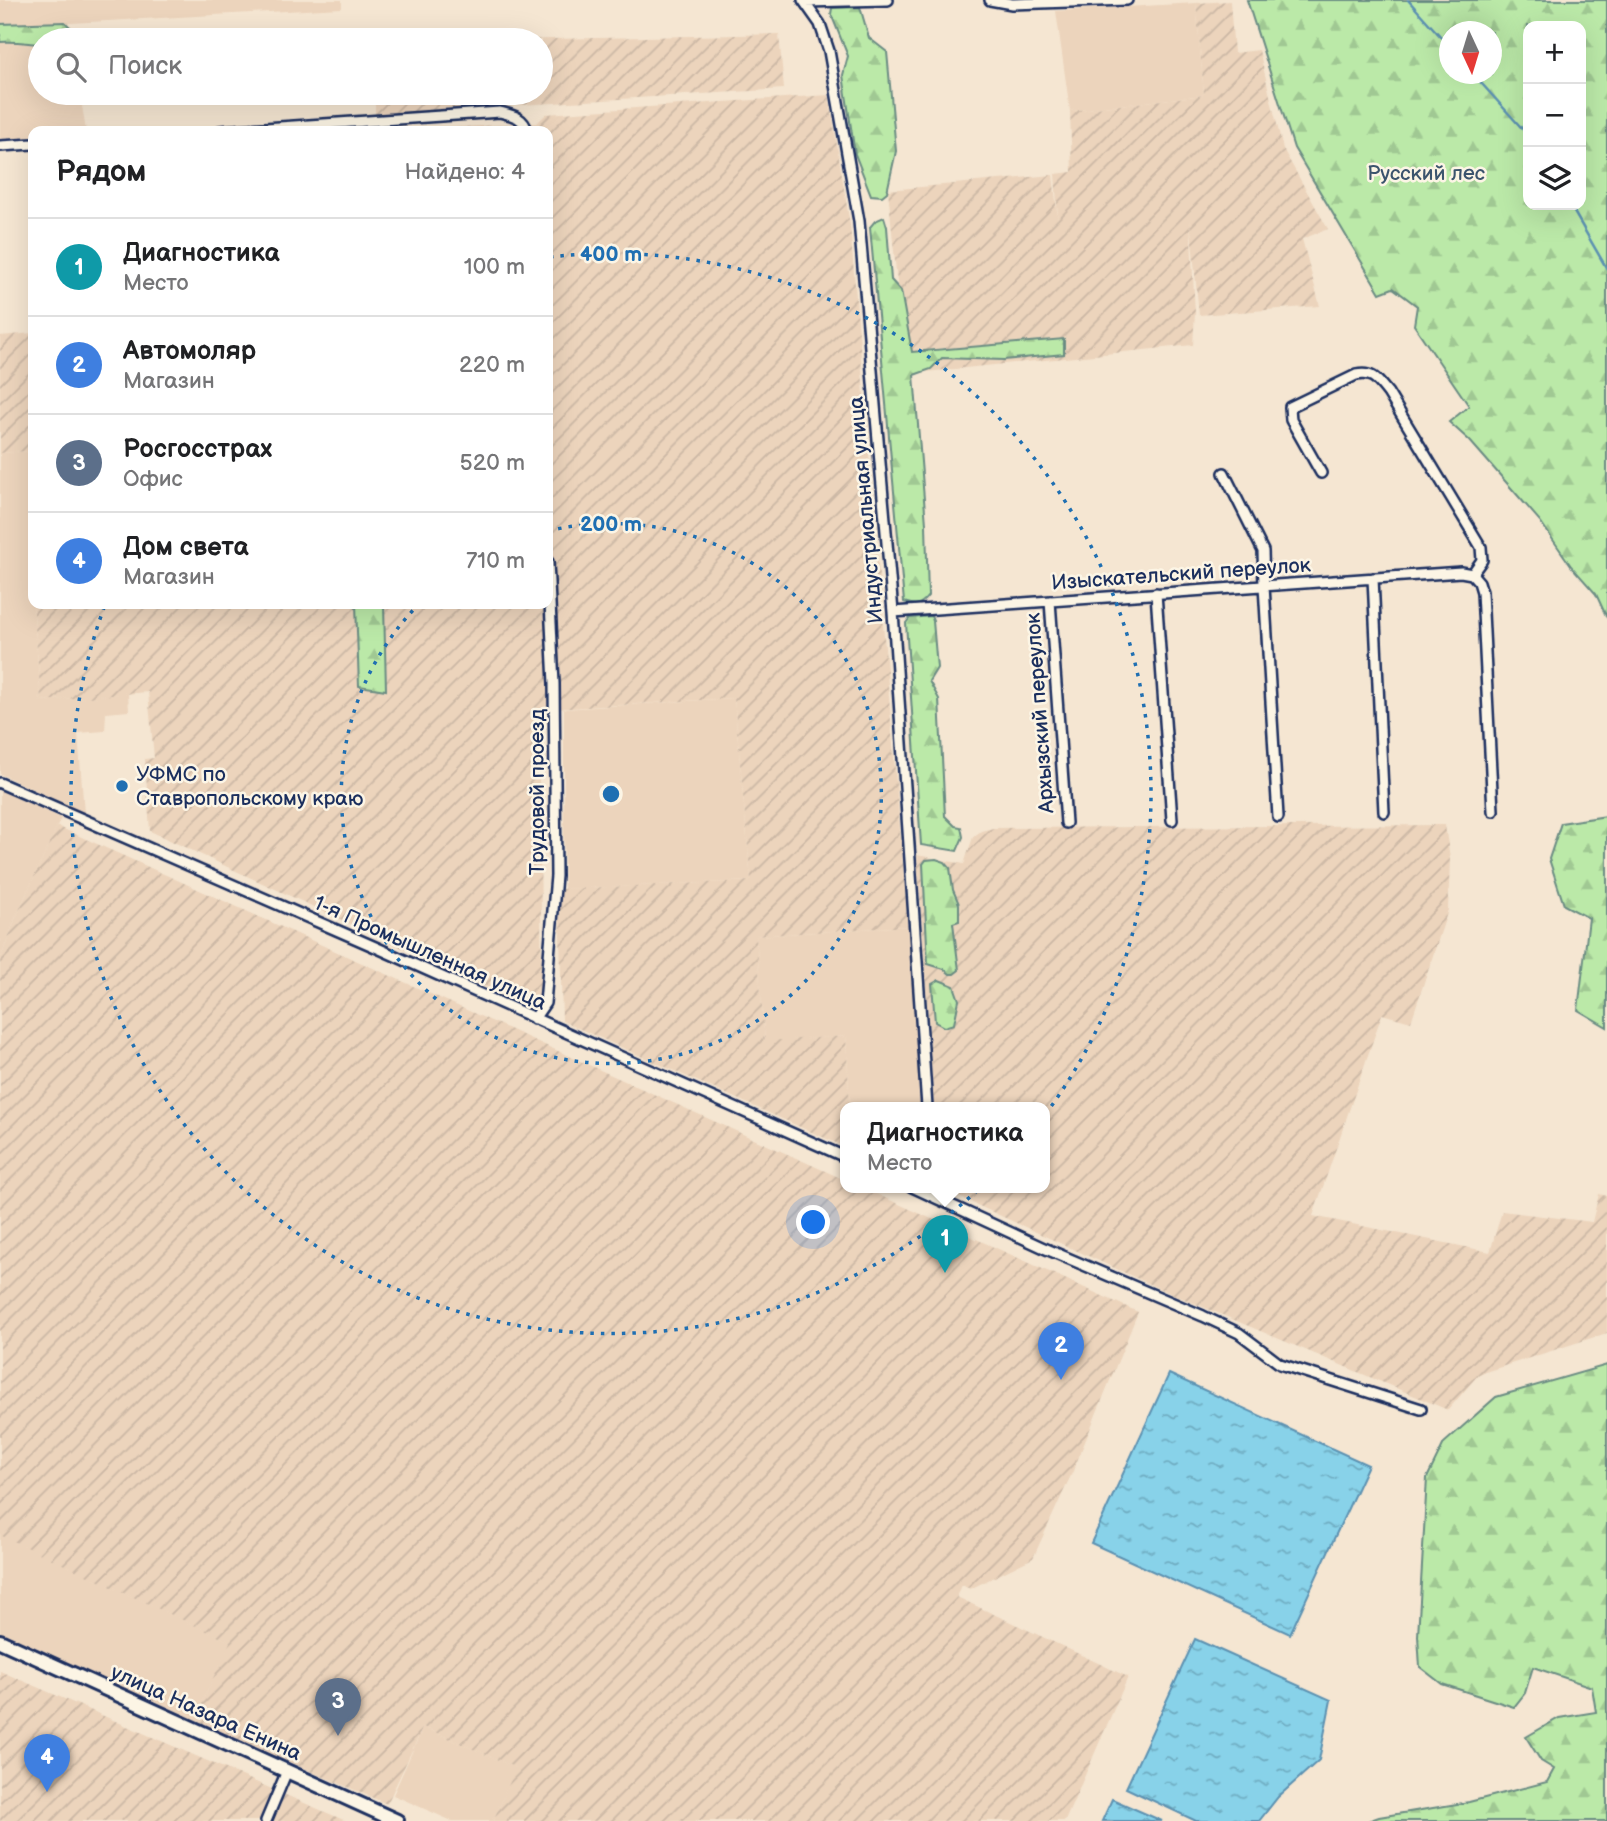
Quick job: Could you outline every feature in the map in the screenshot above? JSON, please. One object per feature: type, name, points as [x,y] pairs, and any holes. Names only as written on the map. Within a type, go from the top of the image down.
[{"type":"main road","name":"улица Назара Енина","points":[[0,1641],[397,1821]]},
{"type":"street","name":"Индустриальная улица","points":[[804,1],[888,0]]},
{"type":"street","points":[[990,0],[1012,4],[1128,0]]},
{"type":"street","name":"Индустриальная улица","points":[[804,1],[820,24],[829,51],[858,208],[893,612],[927,1102]]},
{"type":"street","points":[[294,126],[500,112],[516,116],[524,126]]},
{"type":"street","points":[[0,146],[28,144]]},
{"type":"street","points":[[1321,472],[1291,420],[1290,407],[1356,375],[1374,375],[1388,393],[1481,547],[1482,560],[1472,574],[1479,582],[1482,592],[1493,811]]},
{"type":"street","points":[[1224,473],[1263,551],[1278,817]]},
{"type":"street","name":"Изыскательский переулок","points":[[893,612],[1461,572],[1472,574]]},
{"type":"street","points":[[1374,578],[1384,812]]},
{"type":"street","points":[[1156,593],[1172,820]]},
{"type":"street","name":"Архызский переулок","points":[[1049,601],[1066,822]]},
{"type":"street","name":"Трудовой проезд","points":[[534,1019],[545,1003],[556,876],[550,609]]},
{"type":"street","name":"1-я Промышленная улица","points":[[0,783],[840,1155]]},
{"type":"street","points":[[925,1193],[1203,1316],[1238,1333],[1280,1364],[1420,1409]]},
{"type":"street","points":[[265,1821],[287,1771]]},
{"type":"shaded area","points":[[0,0],[342,0],[342,8],[0,27]]},
{"type":"shaded area","points":[[1230,1],[1234,53],[1259,50],[1283,149],[1328,229],[1302,239],[1320,306],[1199,315],[1190,220],[1195,313],[1193,345],[906,374],[888,190],[1053,175],[1058,220],[1055,174],[1072,172],[1070,111],[1204,95],[1196,3]]},
{"type":"shaded area","points":[[1196,3],[1204,95],[1070,111],[1056,11]]},
{"type":"shaded area","points":[[779,34],[784,89],[553,103],[553,39]]},
{"type":"shaded area","points":[[0,38],[28,39],[28,105],[82,105],[85,126],[28,126],[28,137],[0,140]]},
{"type":"shaded area","points":[[829,95],[850,225],[908,926],[756,936],[765,1041],[846,1036],[850,1102],[840,1102],[840,1145],[562,1021],[559,889],[751,881],[734,698],[538,710],[542,985],[538,998],[525,1005],[150,831],[145,759],[154,758],[148,692],[41,701],[33,609],[553,609],[553,126],[482,126],[537,123],[546,114]]},
{"type":"shaded area","points":[[375,105],[522,105],[375,114]]},
{"type":"shaded area","points":[[28,333],[28,451],[0,453],[0,336]]},
{"type":"shaded area","points":[[28,451],[28,609],[34,609],[41,701],[128,693],[129,711],[106,713],[105,731],[78,733],[84,813],[0,774],[0,453]]},
{"type":"shaded area","points":[[734,698],[751,881],[564,889],[564,709]]},
{"type":"shaded area","points":[[0,790],[61,818],[15,919],[0,960]]},
{"type":"shaded area","points":[[1445,825],[1450,859],[1448,910],[1411,1022],[1382,1014],[1313,1216],[1490,1252],[1502,1211],[1592,1222],[1599,1194],[1607,1196],[1607,1333],[1479,1374],[1448,1410],[1158,1288],[951,1193],[1050,1193],[1050,1102],[934,1102],[917,855],[964,864],[973,837],[981,831],[993,828]]},
{"type":"shaded area","points":[[57,826],[840,1178],[840,1193],[874,1193],[1138,1312],[1073,1471],[1033,1558],[970,1589],[962,1585],[957,1597],[1128,1677],[1065,1821],[493,1821],[516,1768],[423,1727],[387,1804],[193,1721],[230,1642],[0,1535],[0,960],[15,919]]},
{"type":"shaded area","points":[[908,926],[919,1042],[920,1102],[850,1102],[846,1036],[765,1042],[756,936]]},
{"type":"shaded area","points":[[0,1534],[231,1642],[193,1721],[0,1634]]},
{"type":"shaded area","points":[[0,1671],[346,1821],[0,1821]]},
{"type":"shaded area","points":[[423,1727],[517,1768],[493,1821],[452,1821],[393,1795]]},
{"type":"green space","name":"Русский лес","points":[[1247,0],[1607,0],[1607,618],[1596,594],[1571,566],[1540,521],[1470,441],[1449,422],[1469,406],[1414,325],[1417,306],[1393,288],[1380,293],[1294,148]]},
{"type":"green space","points":[[860,7],[869,38],[887,52],[896,151],[887,192],[882,196],[871,195],[855,154],[843,75],[848,56],[831,14],[832,8]]},
{"type":"green space","points":[[65,22],[71,28],[28,28],[28,43],[0,42],[0,24]]},
{"type":"green space","points":[[884,217],[891,280],[901,291],[912,352],[1064,339],[1064,354],[1004,360],[942,358],[931,369],[914,375],[926,524],[928,596],[922,602],[914,604],[904,602],[870,227]]},
{"type":"green space","points":[[356,609],[384,609],[386,690],[359,686]]},
{"type":"green space","points":[[931,616],[937,668],[929,681],[939,699],[945,816],[955,826],[961,827],[963,837],[957,851],[921,845],[906,623],[910,618]]},
{"type":"green space","points":[[1607,816],[1607,1027],[1578,1010],[1589,918],[1564,905],[1549,859],[1561,823]]},
{"type":"green space","points":[[926,860],[945,862],[950,868],[953,890],[959,904],[959,921],[953,923],[959,970],[954,974],[928,964],[923,864]]},
{"type":"green space","points":[[939,980],[954,986],[959,1000],[954,1024],[944,1027],[935,1022],[932,984]]},
{"type":"green space","points":[[1607,1365],[1607,1821],[1368,1821],[1469,1802],[1547,1782],[1554,1769],[1541,1761],[1526,1737],[1559,1718],[1596,1712],[1592,1687],[1533,1667],[1525,1693],[1514,1707],[1442,1684],[1420,1667],[1418,1636],[1427,1478],[1444,1443],[1496,1397]]},
{"type":"water","points":[[1169,1374],[1368,1465],[1290,1634],[1091,1543]]},
{"type":"water","points":[[1195,1639],[1331,1700],[1319,1760],[1278,1797],[1259,1821],[1196,1821],[1126,1788]]},
{"type":"water","points":[[1112,1799],[1162,1821],[1102,1821]]},
{"type":"waterway","points":[[1408,0],[1439,35]]},
{"type":"waterway","points":[[1482,84],[1523,129]]},
{"type":"waterway","points":[[1573,210],[1607,269]]},
{"type":"place","name":"УФМС по Ставропольскому краю","points":[[122,786]]},
{"type":"place","name":"Диагностика","points":[[945,1273]]},
{"type":"place","name":"Автомоляр","points":[[1061,1380]]},
{"type":"place","name":"Росгосстрах","points":[[338,1736]]},
{"type":"place","name":"Дом света","points":[[47,1792]]}]
